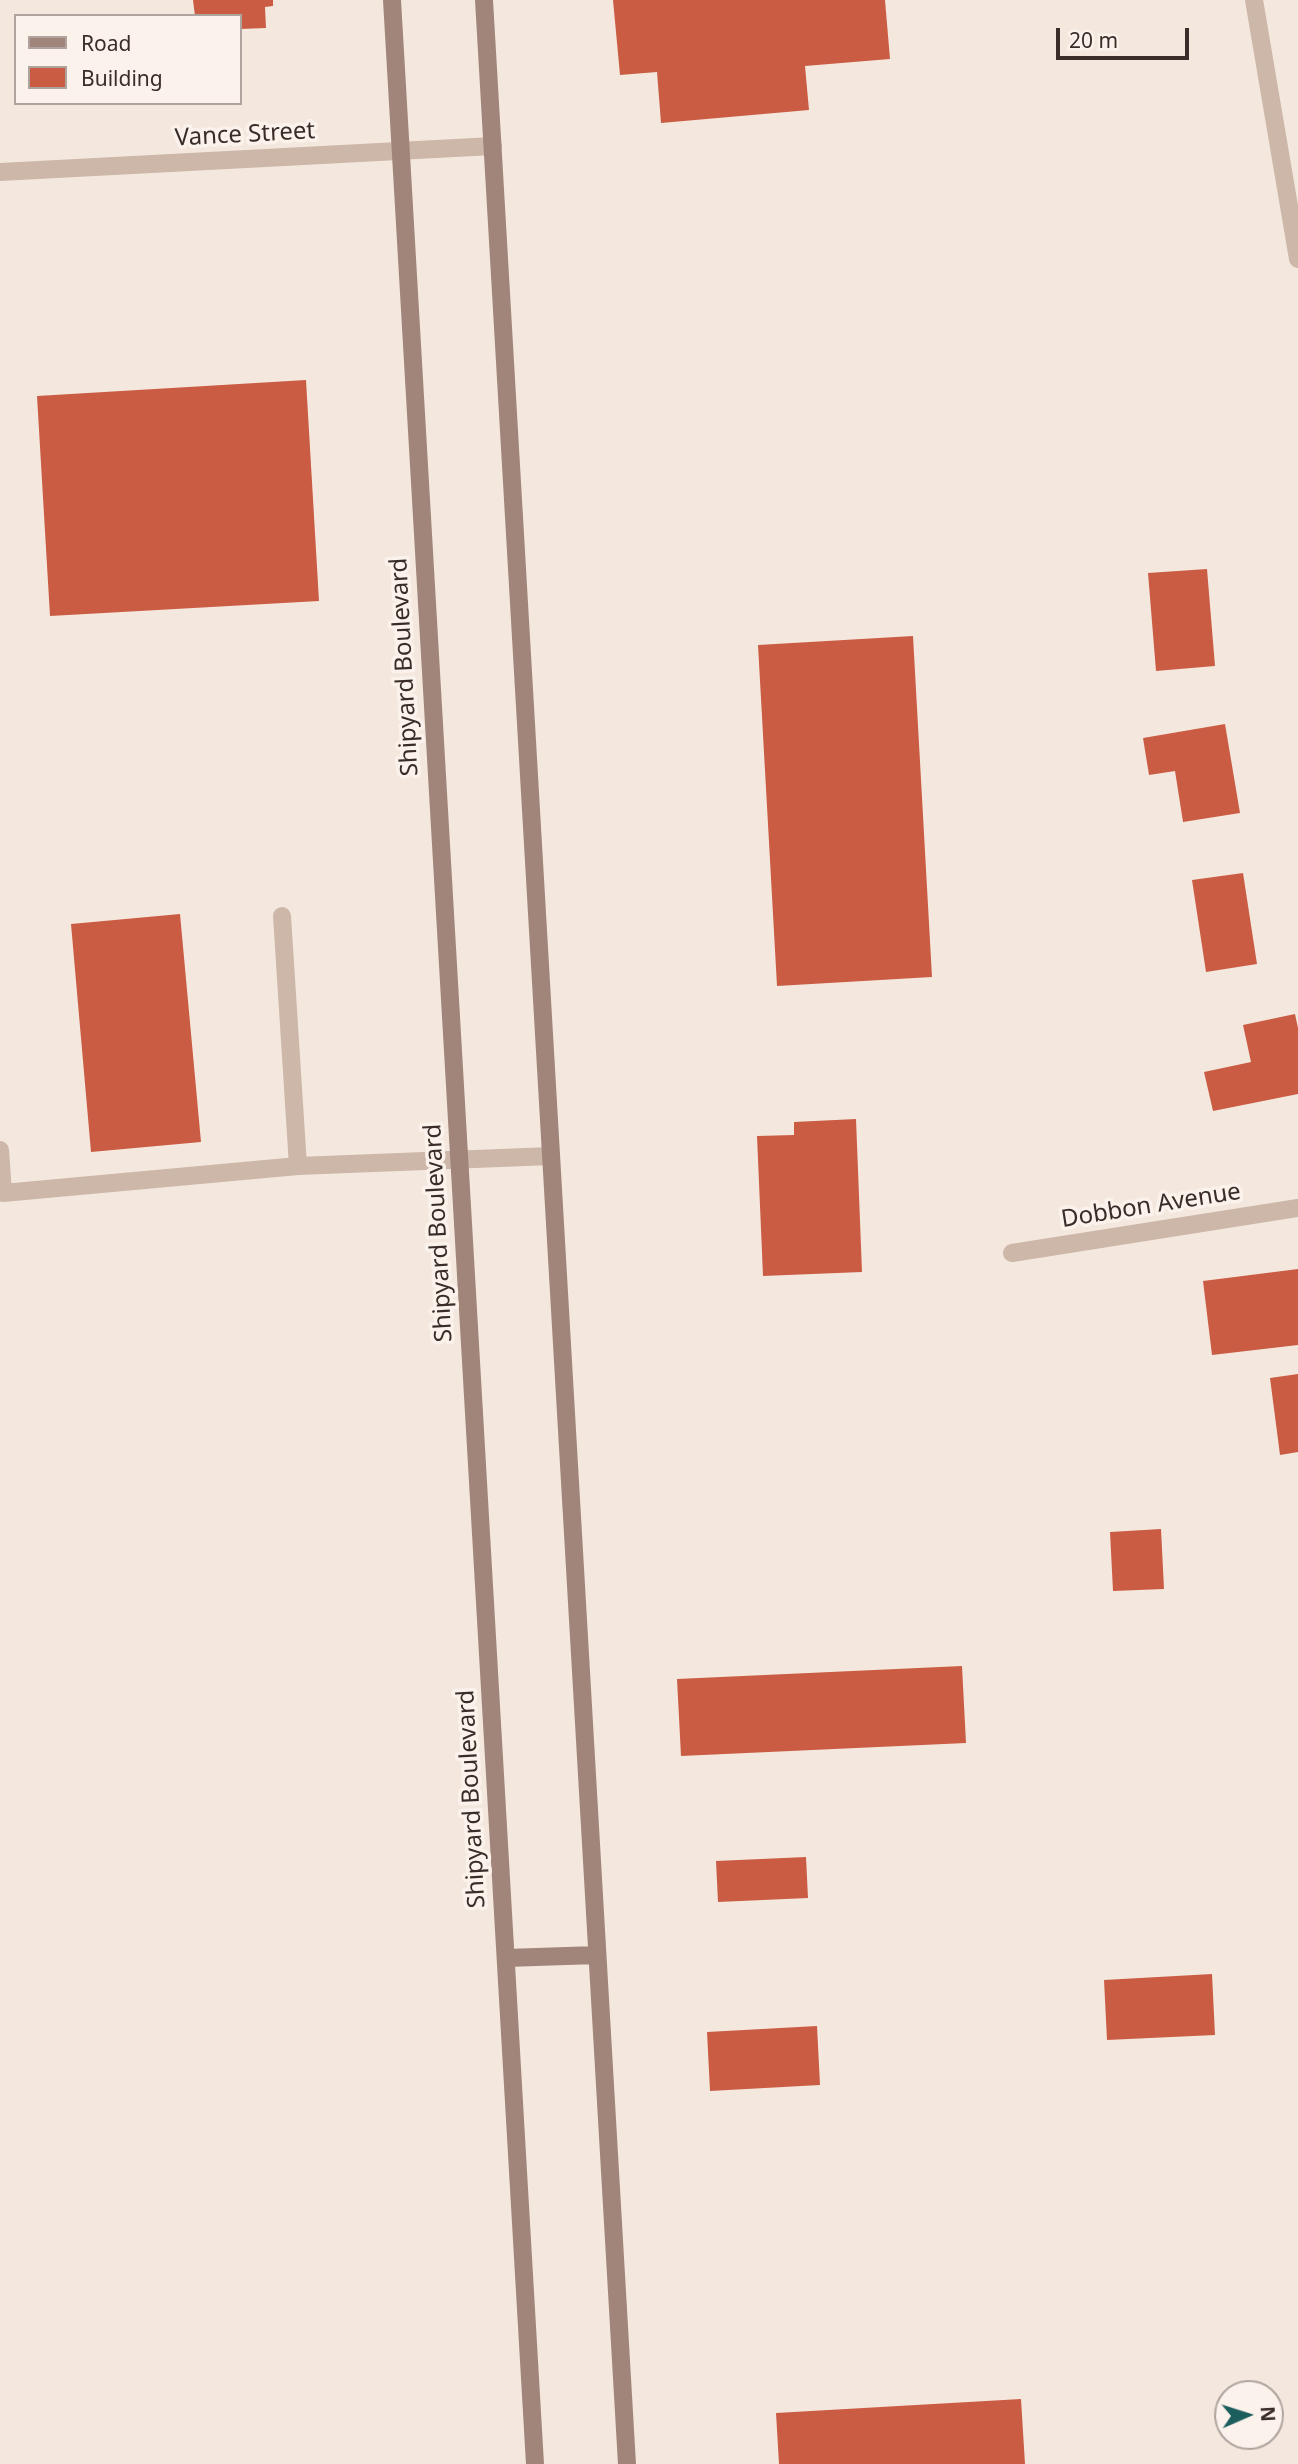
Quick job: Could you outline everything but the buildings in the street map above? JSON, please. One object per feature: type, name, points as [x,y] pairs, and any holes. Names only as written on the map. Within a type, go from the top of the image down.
[{"type":"main road","name":"Shipyard Boulevard","points":[[392,0],[535,2464]]},
{"type":"main road","points":[[484,0],[627,2464]]},
{"type":"main road","points":[[506,1958],[597,1955]]},
{"type":"street","points":[[1254,0],[1298,259]]},
{"type":"street","name":"Vance Street","points":[[0,172],[493,146]]},
{"type":"street","points":[[282,916],[298,1166]]},
{"type":"street","points":[[0,1150],[3,1193],[298,1166],[551,1156]]},
{"type":"street","name":"Dobbon Avenue","points":[[1012,1253],[1298,1208]]}]
